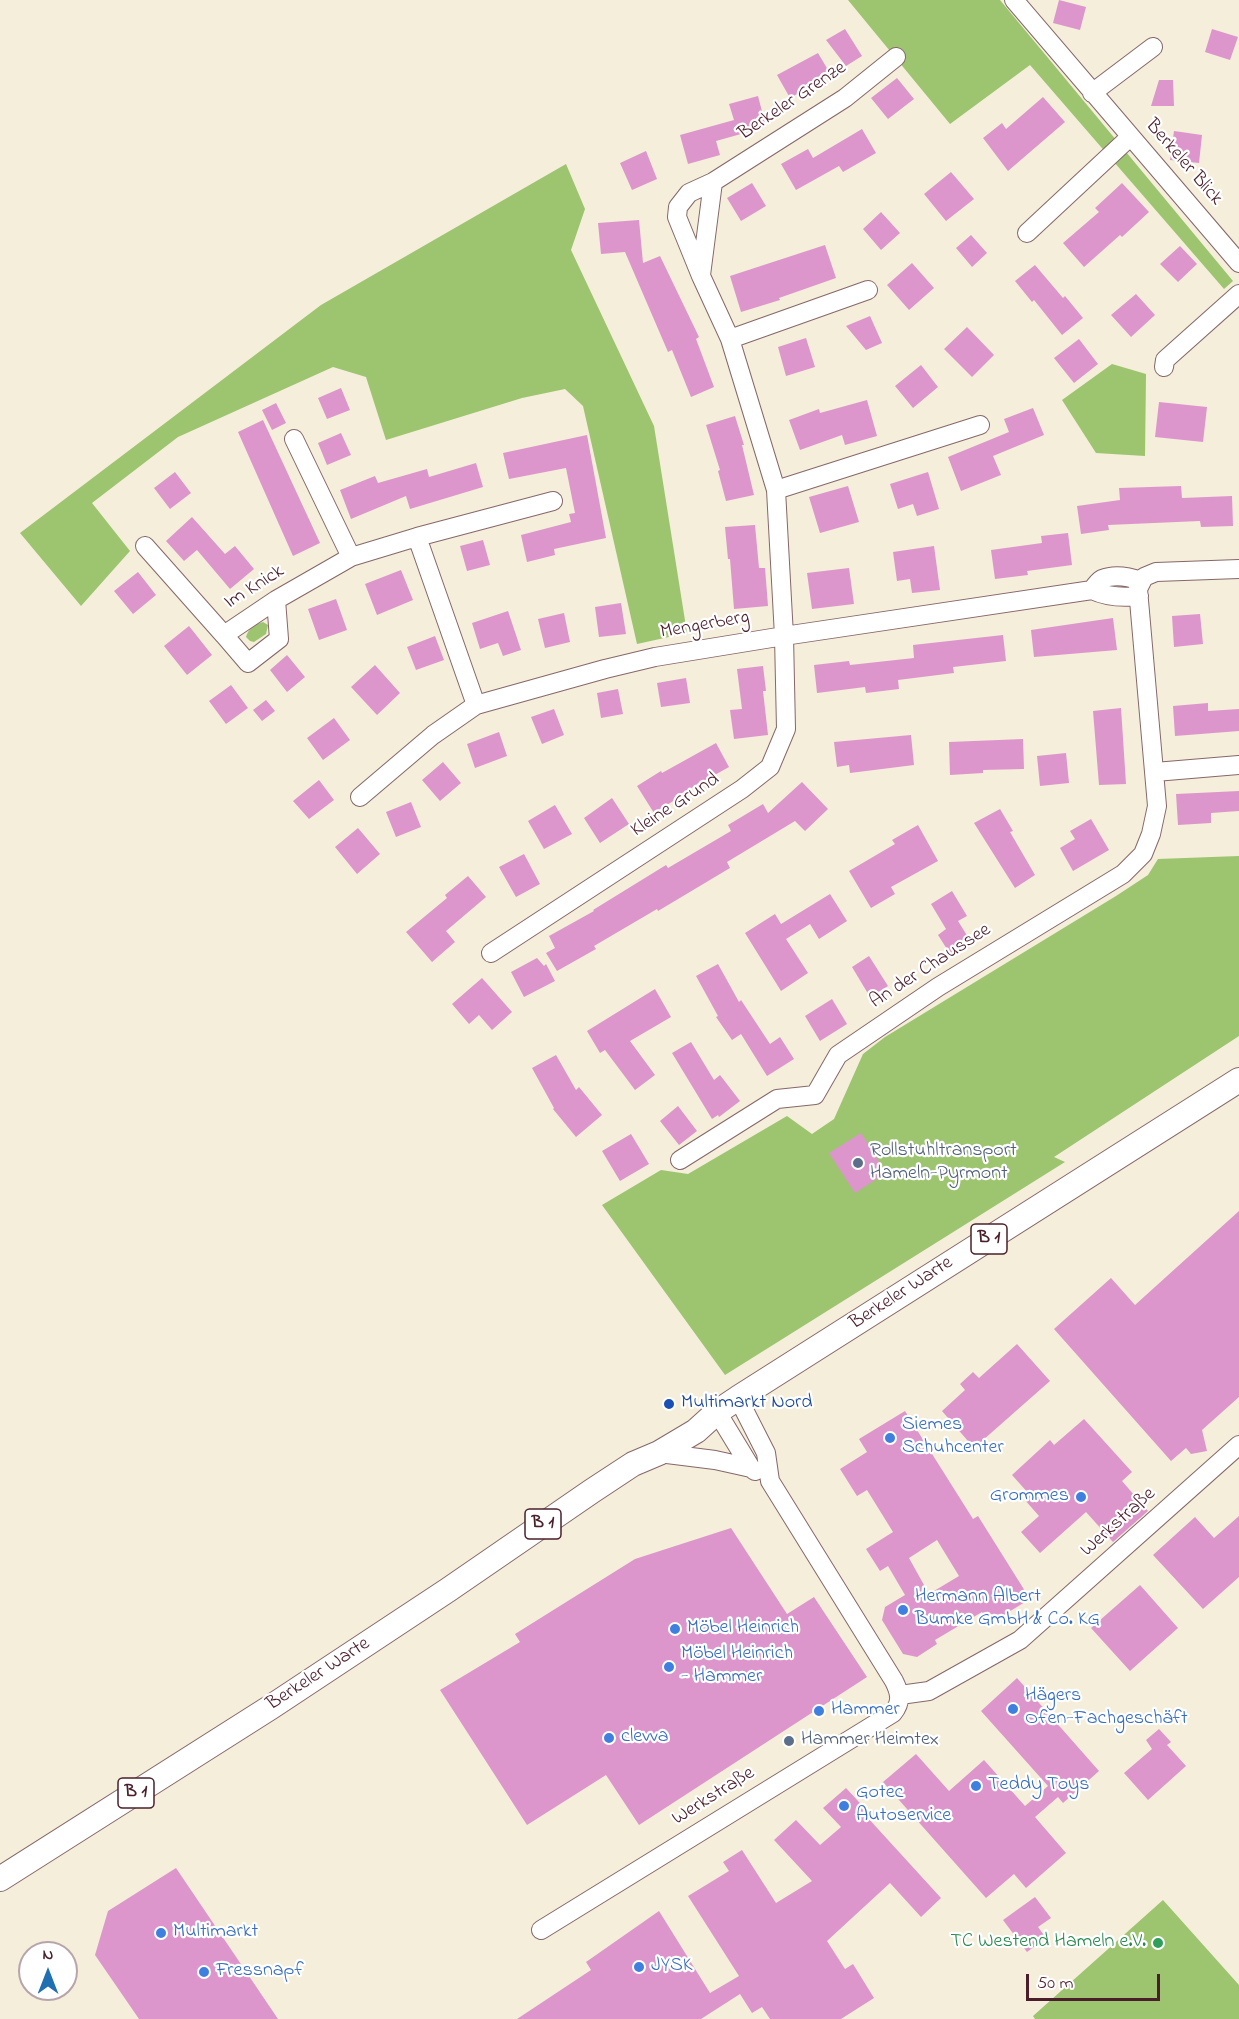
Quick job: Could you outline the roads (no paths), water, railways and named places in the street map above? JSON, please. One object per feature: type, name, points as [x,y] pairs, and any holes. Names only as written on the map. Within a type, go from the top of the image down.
[{"type":"main road","name":"Berkeler Warte","points":[[0,1879],[281,1700],[633,1464],[660,1453],[696,1431],[717,1412],[738,1398],[1239,1080]]},
{"type":"main road","name":"Berkeler Warte","points":[[633,1464],[654,1439],[693,1414],[717,1412]]},
{"type":"street","name":"Berkeler Blick","points":[[1014,0],[1239,263]]},
{"type":"street","points":[[1092,93],[1153,47]]},
{"type":"street","name":"Berkeler Grenze","points":[[784,636],[776,490],[730,339],[677,217],[678,207],[689,193],[713,182],[845,98],[896,57]]},
{"type":"street","points":[[1027,232],[1130,137]]},
{"type":"street","points":[[701,276],[713,182]]},
{"type":"street","points":[[730,339],[868,290]]},
{"type":"street","points":[[1164,367],[1165,360],[1239,294]]},
{"type":"street","points":[[776,490],[980,425]]},
{"type":"street","points":[[294,439],[351,557]]},
{"type":"street","name":"Im Knick","points":[[145,546],[224,635],[276,600],[351,557],[553,501]]},
{"type":"street","points":[[417,537],[477,705]]},
{"type":"street","name":"Mengerberg","points":[[360,797],[433,735],[477,705],[605,669],[655,657],[784,636],[1092,590],[1101,580],[1114,577],[1128,577],[1139,589],[1149,574],[1156,572],[1239,569]]},
{"type":"street","name":"An der Chaussee","points":[[680,1160],[777,1099],[815,1095],[838,1055],[938,987],[1123,874],[1143,854],[1151,834],[1157,806],[1139,589]]},
{"type":"street","points":[[224,635],[248,663],[279,639],[276,600]]},
{"type":"street","name":"Kleine Grund","points":[[491,953],[742,789],[770,767],[786,729],[784,636]]},
{"type":"street","points":[[1155,771],[1239,765]]},
{"type":"street","points":[[738,1398],[766,1453],[770,1481],[894,1681],[900,1695]]},
{"type":"street","points":[[717,1412],[751,1468]]},
{"type":"street","name":"Werkstraße","points":[[541,1930],[893,1713],[898,1707],[900,1695],[929,1691],[1020,1640],[1239,1445]]},
{"type":"street","points":[[660,1453],[715,1460],[751,1468],[770,1481]]},
{"type":"place","name":"Rollstuhltransport Hameln-Pyrmont","points":[[858,1163]]},
{"type":"place","name":"Multimarkt Nord","points":[[669,1404]]},
{"type":"place","name":"Siemes Schuhcenter","points":[[890,1438]]},
{"type":"place","name":"Grommes","points":[[1081,1497]]},
{"type":"place","name":"Hermann Albert Bumke GmbH & Co. KG","points":[[903,1610]]},
{"type":"place","name":"Möbel Heinrich","points":[[675,1629]]},
{"type":"place","name":"Möbel Heinrich - Hammer","points":[[669,1667]]},
{"type":"place","name":"Hägers Ofen-Fachgeschäft","points":[[1013,1709]]},
{"type":"place","name":"Hammer","points":[[819,1711]]},
{"type":"place","name":"clevva","points":[[609,1738]]},
{"type":"place","name":"Hammer Heimtex","points":[[789,1741]]},
{"type":"place","name":"Teddy Toys","points":[[976,1786]]},
{"type":"place","name":"Gotec Autoservice","points":[[844,1806]]},
{"type":"place","name":"Multimarkt","points":[[161,1933]]},
{"type":"place","name":"TC Westend Hameln e.V.","points":[[1158,1943]]},
{"type":"place","name":"JYSK","points":[[639,1967]]},
{"type":"place","name":"Fressnapf","points":[[204,1972]]}]
